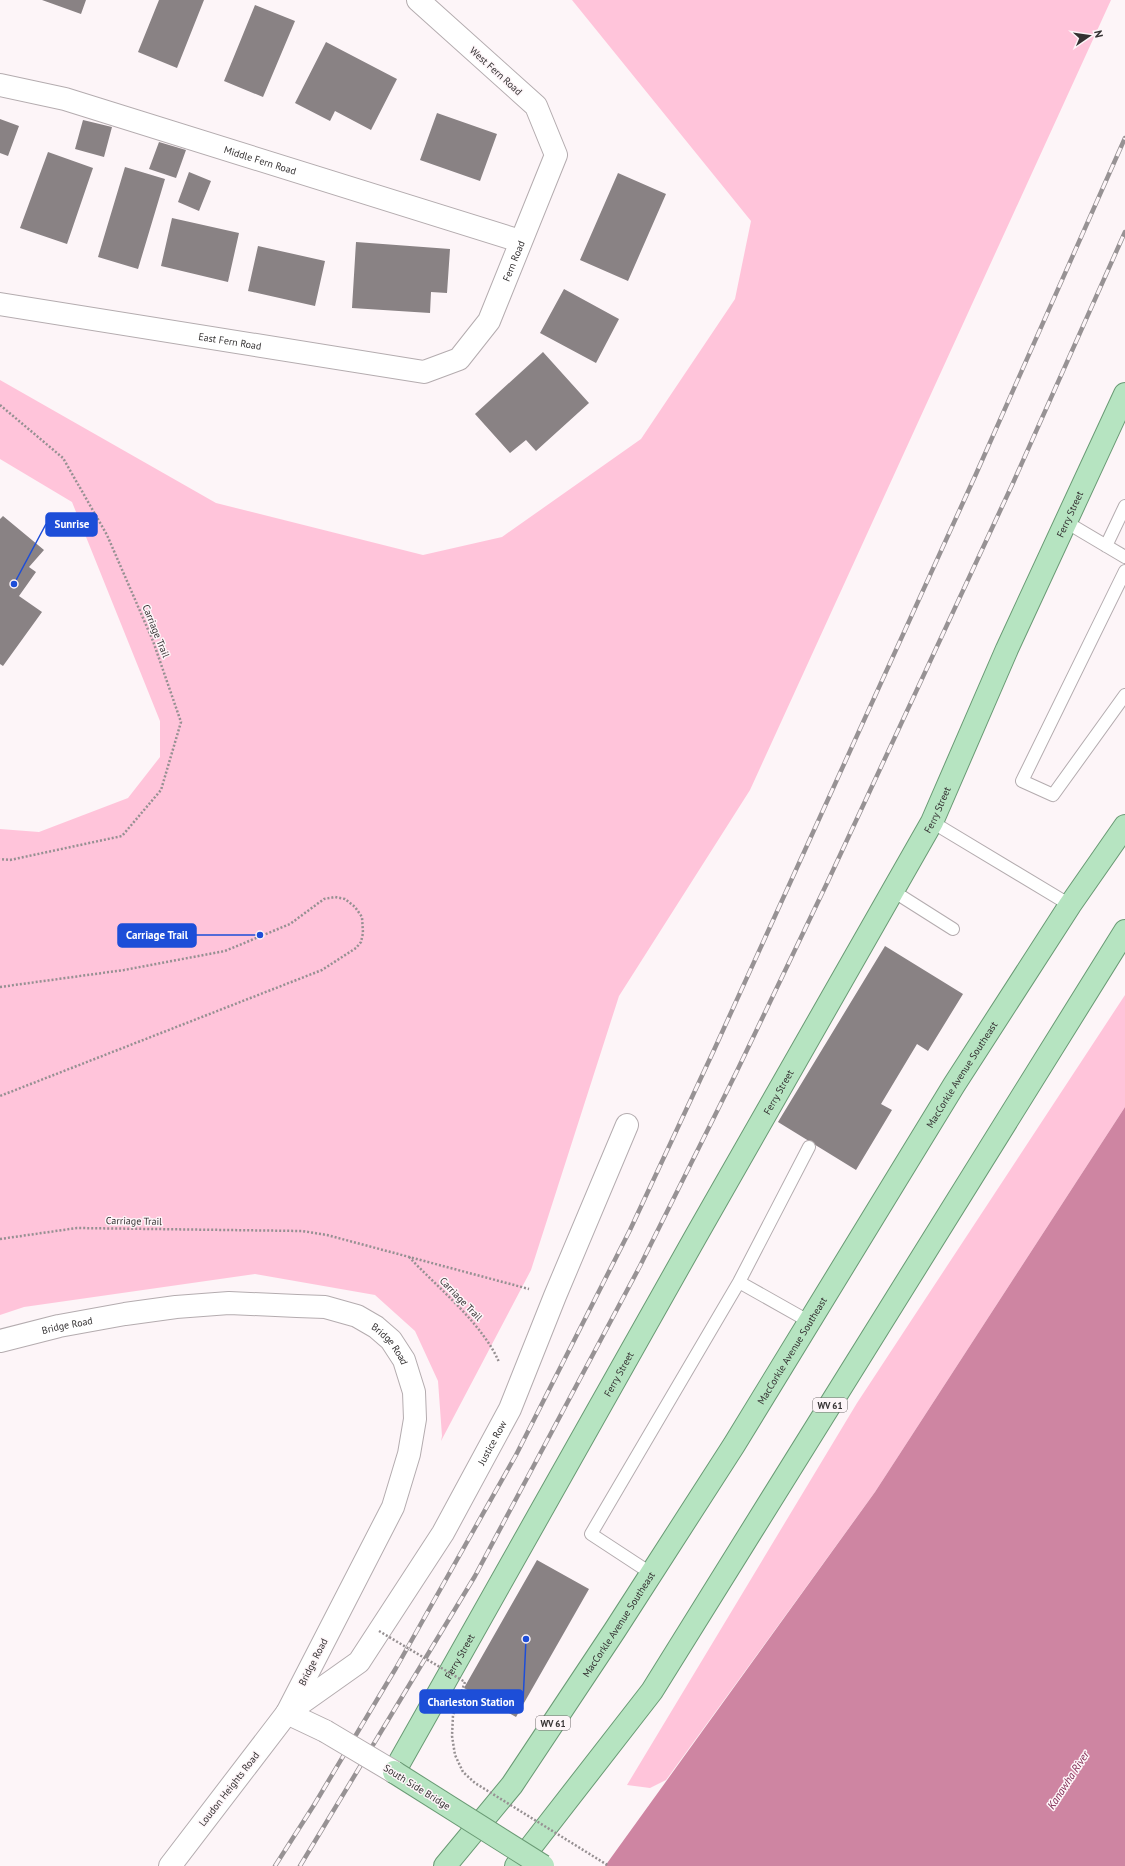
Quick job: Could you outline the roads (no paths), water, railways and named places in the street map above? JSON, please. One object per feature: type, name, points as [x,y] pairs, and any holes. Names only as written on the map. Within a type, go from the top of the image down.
[{"type":"main road","name":"Ferry Street","points":[[394,1772],[696,1236],[932,822],[1008,649],[1125,394]]},
{"type":"main road","name":"MacCorkle Avenue Southeast","points":[[445,1866],[512,1785],[652,1574],[734,1446],[954,1085],[1070,905],[1125,826]]},
{"type":"main road","name":"WV 61","points":[[516,1866],[652,1691],[1125,931]]},
{"type":"main road","name":"South Side Bridge","points":[[394,1772],[543,1866]]},
{"type":"street","name":"West Fern Road","points":[[418,0],[536,106],[556,155]]},
{"type":"street","name":"Middle Fern Road","points":[[0,84],[65,99],[520,241]]},
{"type":"street","name":"Fern Road","points":[[459,359],[489,321],[556,155]]},
{"type":"street","name":"East Fern Road","points":[[0,304],[424,372],[459,359]]},
{"type":"street","name":"Justice Row","points":[[287,1713],[359,1662],[443,1533],[513,1401],[555,1296],[627,1125]]},
{"type":"street","name":"Bridge Road","points":[[0,1341],[59,1326],[125,1314],[176,1307],[229,1303],[325,1307],[357,1316],[376,1327],[391,1340],[404,1360],[414,1392],[415,1419],[409,1454],[393,1507],[287,1713]]},
{"type":"street","name":"South Side Bridge","points":[[287,1713],[325,1731],[394,1772]]},
{"type":"street","name":"Loudon Heights Road","points":[[170,1866],[287,1713]]},
{"type":"lane","points":[[1106,546],[1125,506]]},
{"type":"lane","points":[[1066,522],[1125,557]]},
{"type":"lane","points":[[1125,572],[1022,781],[1053,795],[1125,695]]},
{"type":"lane","points":[[932,822],[1070,905]]},
{"type":"lane","points":[[893,891],[953,929]]},
{"type":"lane","points":[[652,1574],[591,1534],[739,1282],[809,1147]]},
{"type":"lane","points":[[739,1282],[810,1322]]},
{"type":"water","name":"Kanawha River","points":[[1125,1107],[1125,1866],[605,1866],[875,1492]]},
{"type":"railway","points":[[275,1866],[314,1805],[396,1668],[516,1455],[630,1230],[714,1050],[976,474],[1125,138]]},
{"type":"railway","points":[[300,1866],[475,1576],[640,1266],[736,1073],[828,881],[1013,483],[1125,232]]},
{"type":"place","name":"Sunrise","points":[[14,584]]},
{"type":"place","name":"Carriage Trail","points":[[260,935]]},
{"type":"place","name":"Charleston Station","points":[[526,1639]]}]
